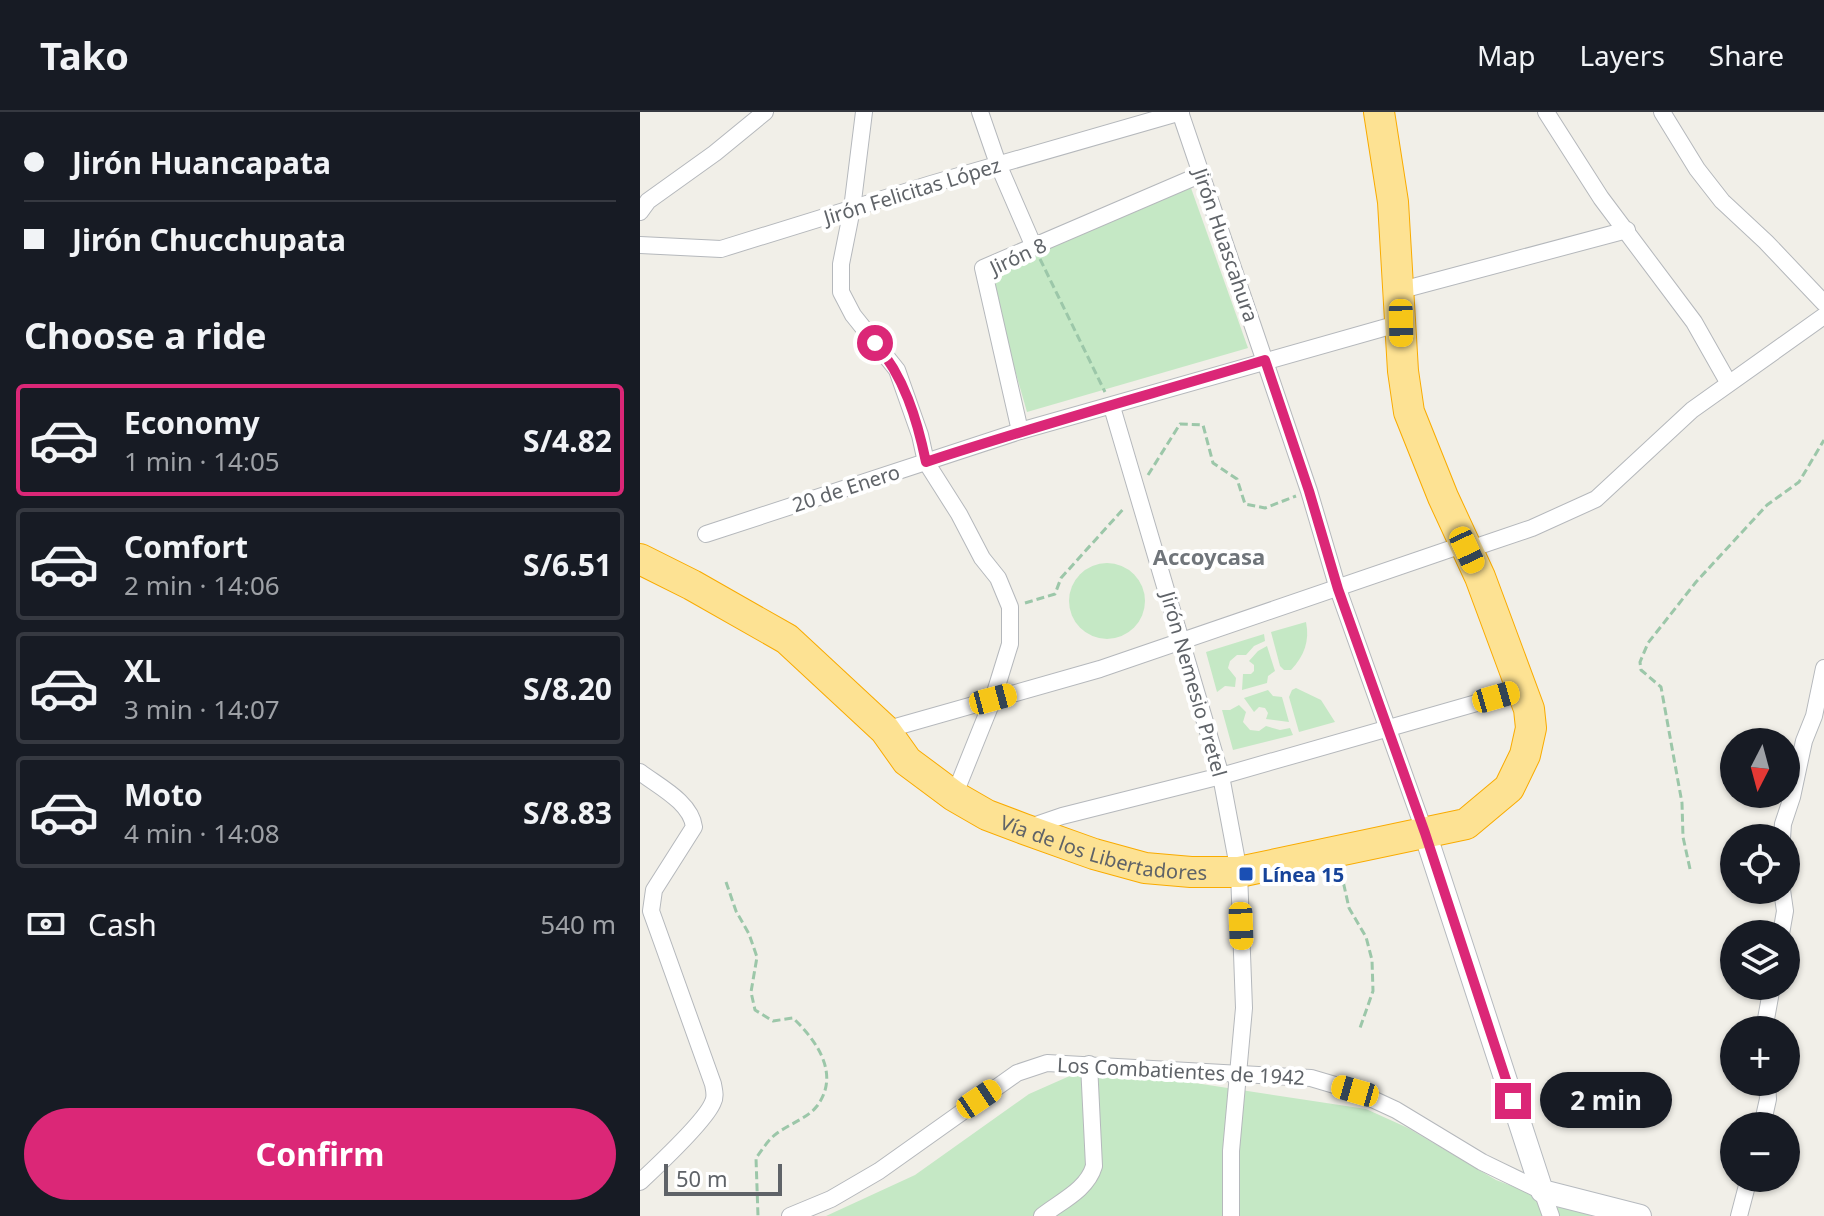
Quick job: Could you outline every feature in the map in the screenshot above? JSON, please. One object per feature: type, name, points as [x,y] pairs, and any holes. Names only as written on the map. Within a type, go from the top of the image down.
[{"type":"highway","name":"Vía de los Libertadores","points":[[640,559],[787,639],[885,730],[907,761],[954,796],[987,815],[1094,854],[1145,868],[1239,872],[1466,824],[1509,788],[1525,755],[1531,728],[1529,709],[1409,412],[1403,371],[1393,202],[1379,112]]},
{"type":"street","points":[[640,212],[648,201],[765,112]]},
{"type":"street","points":[[864,112],[852,209],[841,264],[841,292],[853,315],[897,370],[926,462],[982,558],[998,578],[1010,607],[1010,644],[993,699],[954,796]]},
{"type":"street","points":[[980,112],[998,164],[1034,247]]},
{"type":"street","name":"Jirón Felicitas López","points":[[640,245],[721,249],[1180,112]]},
{"type":"street","name":"Jirón Huascahura","points":[[1180,112],[1309,491],[1338,589],[1425,833]]},
{"type":"street","points":[[1546,112],[1596,190],[1694,322],[1728,382]]},
{"type":"street","points":[[1662,112],[1697,169],[1722,201],[1824,303]]},
{"type":"street","name":"Jirón 8","points":[[1020,431],[983,268],[1202,174]]},
{"type":"street","points":[[1398,291],[1627,230]]},
{"type":"street","points":[[885,730],[1100,669],[1466,547],[1532,528],[1596,499],[1692,410],[1824,316]]},
{"type":"street","name":"20 de Enero","points":[[706,534],[1020,431],[1401,323]]},
{"type":"street","name":"Jirón Nemesio Pretel","points":[[1112,407],[1221,776],[1239,872],[1244,1008],[1231,1151],[1232,1216]]},
{"type":"street","points":[[1783,824],[1804,741],[1814,716],[1824,668]]},
{"type":"street","points":[[1024,829],[1522,690]]},
{"type":"street","points":[[640,772],[687,808],[693,819],[694,827],[654,890],[650,904],[715,1096],[710,1109],[659,1166],[640,1182]]},
{"type":"street","points":[[1425,833],[1551,1216]]},
{"type":"street","name":"Los Combatientes de 1942","points":[[790,1216],[831,1199],[879,1171],[1017,1073],[1047,1063],[1311,1078],[1355,1091],[1396,1110],[1482,1162],[1542,1191]]},
{"type":"street","points":[[1042,1216],[1086,1184],[1091,1176],[1094,1166],[1089,1064]]},
{"type":"street","points":[[1542,1191],[1640,1216]]},
{"type":"street","points":[[1739,1216],[1745,1192]]},
{"type":"path","points":[[1034,247],[1112,407]]},
{"type":"path","points":[[1010,607],[1055,594],[1061,578],[1137,494],[1180,424],[1203,425],[1213,463],[1237,479],[1245,504],[1265,508],[1309,491]]},
{"type":"path","points":[[1690,869],[1683,837],[1682,803],[1661,687],[1641,670],[1643,652],[1696,582],[1748,523],[1799,482],[1824,440]]},
{"type":"path","points":[[1334,852],[1349,908],[1366,937],[1372,960],[1373,991],[1360,1028]]},
{"type":"path","points":[[726,882],[757,957],[751,992],[755,1010],[773,1021],[793,1018],[818,1047],[827,1071],[825,1089],[817,1107],[774,1135],[756,1158],[758,1216]]},
{"type":"green space","points":[[1191,188],[1248,348],[1027,412],[986,269]]},
{"type":"green space","points":[[1107,563],[1122,566],[1134,574],[1142,586],[1145,601],[1142,616],[1134,628],[1122,636],[1107,639],[1092,636],[1080,628],[1072,616],[1069,601],[1072,586],[1080,574],[1092,566]]},
{"type":"green space","points":[[1306,622],[1303,654],[1291,670],[1284,670],[1280,666],[1271,632]]},
{"type":"green space","points":[[1264,634],[1265,641],[1254,646],[1246,655],[1237,655],[1230,661],[1228,668],[1236,678],[1235,687],[1225,686],[1217,692],[1206,652]]},
{"type":"green space","points":[[1267,646],[1275,671],[1268,676],[1267,683],[1242,690],[1243,674],[1254,671],[1254,665],[1249,661]]},
{"type":"green space","points":[[1296,688],[1321,700],[1335,722],[1299,732],[1289,697]]},
{"type":"green space","points":[[1268,690],[1273,696],[1282,697],[1289,722],[1266,719],[1268,713],[1265,708],[1259,707],[1254,712],[1244,698]]},
{"type":"green space","points":[[1239,705],[1246,712],[1243,722],[1250,730],[1259,731],[1266,726],[1280,730],[1290,728],[1293,735],[1233,750],[1222,710]]},
{"type":"green space","points":[[1090,1067],[1366,1109],[1408,1128],[1496,1180],[1592,1216],[826,1216],[915,1175],[1029,1094]]},
{"type":"place","name":"Línea 15","points":[[1246,874]]},
{"type":"district","name":"Accoycasa","points":[[1209,556]]},
{"type":"route","points":[[875,343],[897,370],[926,462],[1020,431],[1112,407],[1265,360],[1338,589],[1425,833],[1513,1101]]}]
